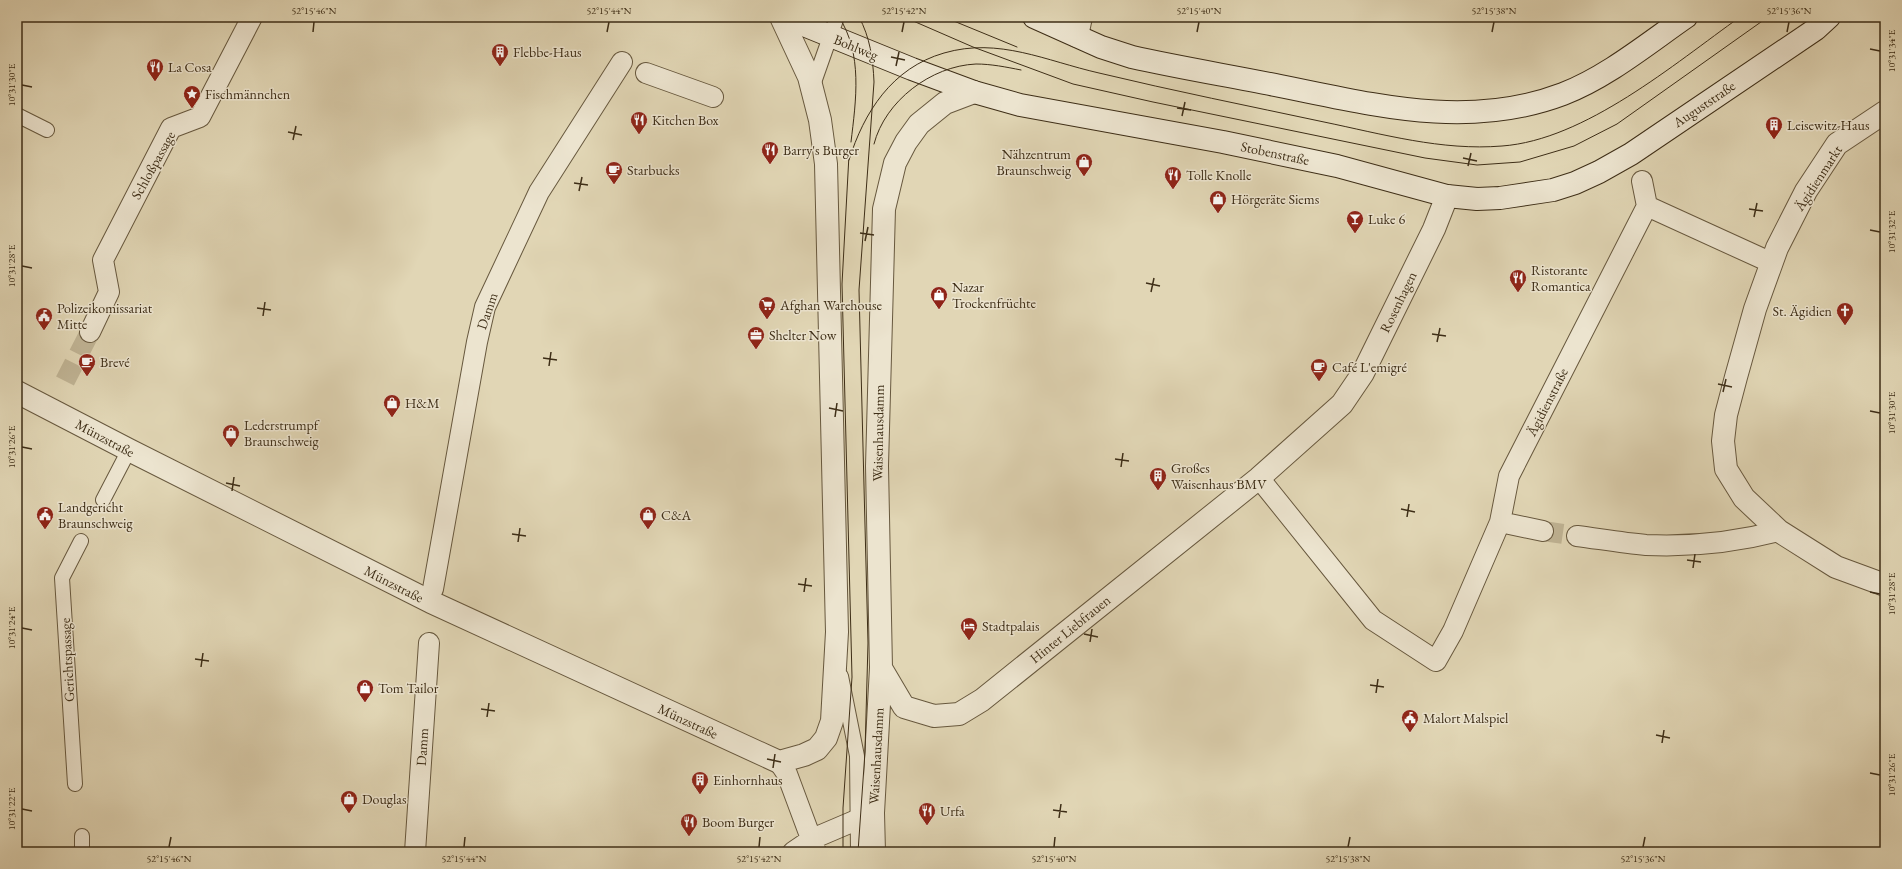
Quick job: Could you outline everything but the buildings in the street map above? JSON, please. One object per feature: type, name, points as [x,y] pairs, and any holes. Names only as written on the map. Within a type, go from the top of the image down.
[{"type":"street","name":"Schloßpassage","points":[[90,332],[109,292],[103,260],[171,128],[200,117],[252,17]]},
{"type":"street","name":"Waisenhausdamm","points":[[779,762],[798,758],[817,749],[826,738],[832,721],[836,652],[826,164],[820,120],[809,77],[781,17]]},
{"type":"street","name":"Bohlweg","points":[[784,17],[834,27],[974,92]]},
{"type":"street","points":[[1034,17],[1079,27],[1101,47],[1132,57],[1386,108],[1420,112],[1476,113],[1532,104],[1563,94],[1584,84],[1619,63],[1686,17]]},
{"type":"street","name":"Auguststraße","points":[[1575,183],[1599,172],[1631,154],[1816,29],[1829,17]]},
{"type":"street","name":"Damm","points":[[433,589],[477,342],[485,307],[540,192],[622,62]]},
{"type":"street","points":[[646,73],[713,97]]},
{"type":"street","name":"Waisenhausdamm","points":[[865,817],[881,668],[877,466],[884,209],[895,163],[906,142],[919,124],[945,103],[974,92]]},
{"type":"street","name":"Stobenstraße","points":[[974,92],[1020,105],[1223,142],[1337,166],[1447,196],[1477,199],[1500,198],[1553,190],[1575,183]]},
{"type":"street","name":"Ägidienmarkt","points":[[1885,112],[1837,144],[1806,191],[1777,248],[1755,309],[1736,377],[1726,415],[1723,442],[1726,469],[1744,498],[1779,531],[1836,567],[1885,585]]},
{"type":"street","points":[[1642,181],[1647,206],[1772,262]]},
{"type":"street","name":"Rosenhagen","points":[[1342,404],[1363,373],[1434,229],[1447,196]]},
{"type":"street","name":"Ägidienstraße","points":[[1259,478],[1373,620],[1436,661],[1453,631],[1500,522],[1509,476],[1607,287],[1647,206]]},
{"type":"street","name":"Münzstraße","points":[[17,392],[431,602],[779,762]]},
{"type":"street","name":"Hinter Liebfrauen","points":[[881,668],[904,707],[934,716],[959,714],[982,700],[1259,478],[1342,404]]},
{"type":"street","points":[[1500,522],[1543,531]]},
{"type":"street","points":[[1577,536],[1646,545],[1697,544],[1745,539],[1779,531]]},
{"type":"street","name":"Damm","points":[[415,852],[429,643]]},
{"type":"street","points":[[779,762],[787,774],[814,845]]},
{"type":"street","points":[[793,852],[814,845],[865,817],[874,852]]},
{"type":"lane","points":[[812,89],[834,27]]},
{"type":"lane","points":[[17,115],[47,130]]},
{"type":"lane","points":[[103,500],[129,450]]},
{"type":"lane","name":"Gerichtspassage","points":[[75,784],[62,578],[81,541]]},
{"type":"lane","name":"Waisenhausdamm","points":[[836,652],[857,756],[865,817],[858,852]]},
{"type":"lane","points":[[82,836],[82,852]]},
{"type":"tunnel","points":[[65,381],[90,332]]},
{"type":"tunnel","points":[[1543,531],[1577,536]]},
{"type":"tram line","points":[[839,17],[847,31],[855,62],[856,94],[851,142]]},
{"type":"tram line","points":[[858,852],[865,752],[868,643],[859,290],[874,82],[870,48],[866,32],[859,17]]},
{"type":"tram line","points":[[904,17],[973,47],[1073,84],[1425,158],[1477,165],[1520,162],[1574,146],[1617,124],[1768,17]]},
{"type":"tram line","points":[[944,17],[1017,47]]},
{"type":"tram line","points":[[849,160],[855,142],[872,109],[895,81],[909,69],[926,60],[944,53],[964,49],[984,48],[1022,52],[1079,68],[1155,86],[1368,132],[1435,144],[1480,147],[1502,146],[1533,141],[1565,130],[1596,115],[1658,77],[1740,17]]},
{"type":"tram line","points":[[874,144],[880,128],[888,114],[899,100],[927,79],[943,71],[959,66],[976,64],[993,65],[1021,70]]},
{"type":"tram line","points":[[843,852],[843,808],[852,677],[842,284],[849,155]]},
{"type":"place","name":"Flebbe-Haus","points":[[500,67]]},
{"type":"place","name":"La Cosa","points":[[155,82]]},
{"type":"place","name":"Fischmännchen","points":[[192,109]]},
{"type":"place","name":"Kitchen Box","points":[[639,135]]},
{"type":"place","name":"Leisewitz-Haus","points":[[1774,140]]},
{"type":"place","name":"Barry's Burger","points":[[770,165]]},
{"type":"place","name":"Nähzentrum Braunschweig","points":[[1084,177]]},
{"type":"place","name":"Starbucks","points":[[614,185]]},
{"type":"place","name":"Tolle Knolle","points":[[1173,190]]},
{"type":"place","name":"Hörgeräte Siems","points":[[1218,214]]},
{"type":"place","name":"Luke 6","points":[[1355,234]]},
{"type":"place","name":"Ristorante Romantica","points":[[1518,293]]},
{"type":"place","name":"Nazar Trockenfrüchte","points":[[939,310]]},
{"type":"place","name":"Afghan Warehouse","points":[[767,320]]},
{"type":"place","name":"St. Ägidien","points":[[1845,326]]},
{"type":"place","name":"Polizeikomissariat Mitte","points":[[44,331]]},
{"type":"place","name":"Shelter Now","points":[[756,350]]},
{"type":"place","name":"Brevé","points":[[87,377]]},
{"type":"place","name":"Café L'emigré","points":[[1319,382]]},
{"type":"place","name":"H&M","points":[[392,418]]},
{"type":"place","name":"Lederstrumpf Braunschweig","points":[[231,448]]},
{"type":"place","name":"Großes Waisenhaus BMV","points":[[1158,491]]},
{"type":"place","name":"Landgericht Braunschweig","points":[[45,530]]},
{"type":"place","name":"C&A","points":[[648,530]]},
{"type":"place","name":"Stadtpalais","points":[[969,641]]},
{"type":"place","name":"Tom Tailor","points":[[365,703]]},
{"type":"place","name":"Malort Malspiel","points":[[1410,733]]},
{"type":"place","name":"Einhornhaus","points":[[700,795]]},
{"type":"place","name":"Douglas","points":[[349,814]]},
{"type":"place","name":"Urfa","points":[[927,826]]},
{"type":"place","name":"Boom Burger","points":[[689,837]]}]
